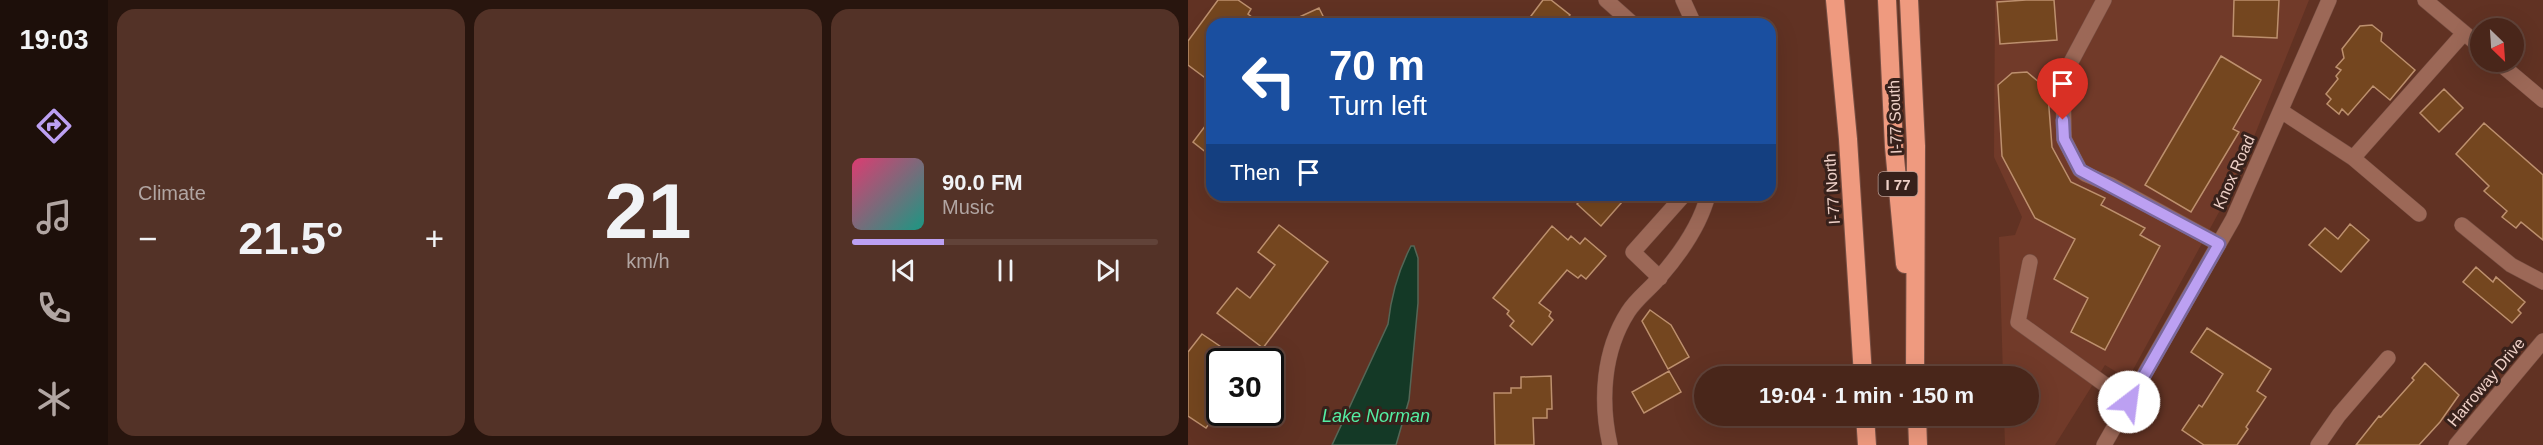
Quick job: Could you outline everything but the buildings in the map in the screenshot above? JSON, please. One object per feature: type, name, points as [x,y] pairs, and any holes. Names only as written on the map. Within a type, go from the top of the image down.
[{"type":"highway","name":"I-77 North","points":[[1835,0],[1848,139],[1862,366]]},
{"type":"highway","points":[[1847,0],[1848,139]]},
{"type":"highway","name":"I 77","points":[[1887,0],[1894,147],[1914,366]]},
{"type":"highway","name":"I-77 South","points":[[1909,0],[1916,146],[1915,366]]},
{"type":"highway","points":[[1866,426],[1867,445]]},
{"type":"highway","points":[[1917,426],[1918,445]]},
{"type":"street","points":[[1606,0],[1626,18]]},
{"type":"street","points":[[1683,0],[1691,18]]},
{"type":"street","points":[[2104,0],[2063,76],[2066,145],[2080,170],[2085,174],[2111,185],[2219,244]]},
{"type":"street","name":"Knox Road","points":[[2104,445],[2233,219],[2329,0]]},
{"type":"street","points":[[2425,0],[2470,38]]},
{"type":"street","points":[[2353,158],[2464,33]]},
{"type":"street","points":[[2510,72],[2543,100]]},
{"type":"street","points":[[2281,111],[2353,158],[2419,214]]},
{"type":"street","points":[[1660,278],[1633,252],[1679,201]]},
{"type":"street","points":[[1610,445],[1605,422],[1604,389],[1611,350],[1628,311],[1660,278],[1686,244],[1706,201]]},
{"type":"street","points":[[2462,225],[2511,265],[2543,282]]},
{"type":"street","points":[[2030,262],[2018,321],[2129,402]]},
{"type":"street","name":"Harroway Drive","points":[[2456,445],[2543,341]]},
{"type":"street","points":[[2318,445],[2339,415],[2388,358]]},
{"type":"shaded area","points":[[1995,0],[2309,0],[2237,179],[2128,379],[2105,365],[2055,445],[2005,445],[2004,426],[2039,426],[2039,366],[2003,366],[1999,237],[2015,235],[2022,217],[1994,157]]},
{"type":"water","name":"Lake Norman","points":[[1411,246],[1414,246],[1418,258],[1418,303],[1409,400],[1396,445],[1332,445],[1388,324],[1396,284]]},
{"type":"route","points":[[2063,120],[2066,145],[2080,170],[2085,174],[2111,185],[2219,244],[2129,402]]}]
